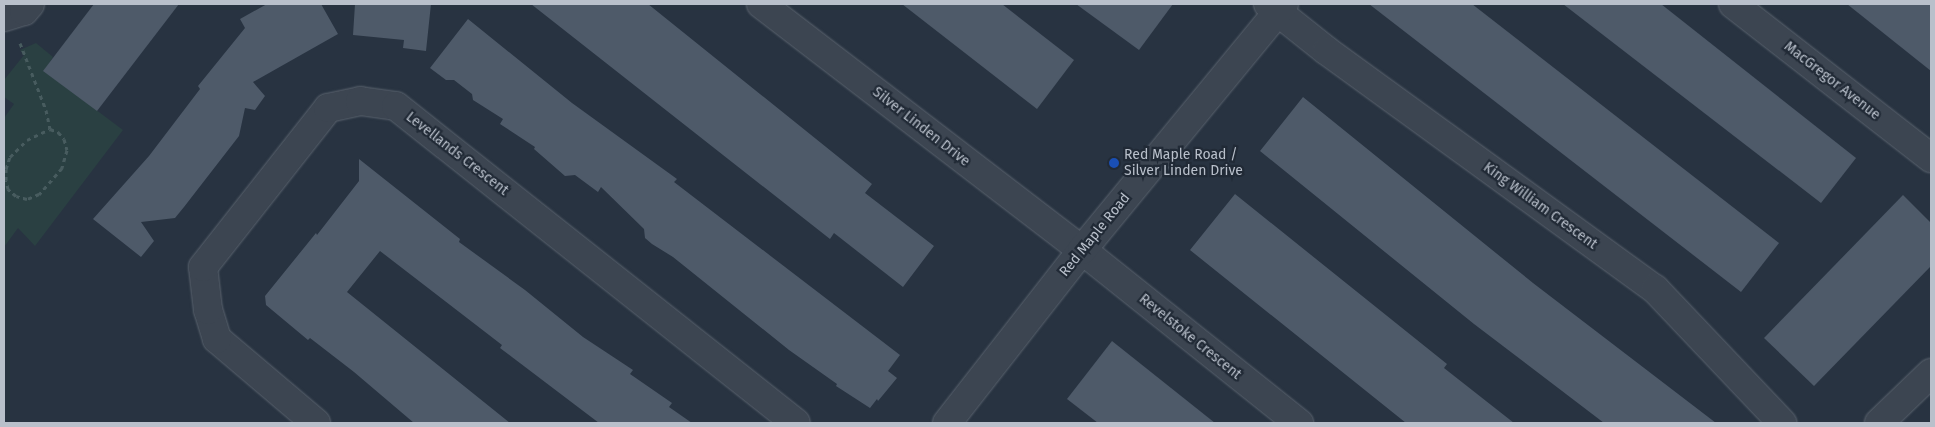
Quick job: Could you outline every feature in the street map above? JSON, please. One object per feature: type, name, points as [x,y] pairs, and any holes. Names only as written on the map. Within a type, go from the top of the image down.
[{"type":"street","points":[[4,17],[24,11],[30,4]]},
{"type":"street","name":"Silver Linden Drive","points":[[761,4],[1082,250]]},
{"type":"street","name":"MacGregor Avenue","points":[[1733,4],[1931,158]]},
{"type":"street","name":"Red Maple Road","points":[[947,423],[1277,6]]},
{"type":"street","name":"King William Crescent","points":[[1277,6],[1327,52],[1655,289],[1782,423]]},
{"type":"street","name":"Levellands Crescent","points":[[316,423],[217,339],[208,310],[203,267],[328,108],[360,101],[396,106],[796,423]]},
{"type":"street","name":"Revelstoke Crescent","points":[[1082,250],[1299,423]]},
{"type":"street","points":[[1879,423],[1931,372]]},
{"type":"path","points":[[20,43],[46,110],[50,129]]},
{"type":"path","points":[[50,129],[58,132],[64,139],[67,150],[62,168],[39,194],[27,199],[16,196],[8,189],[6,180],[6,169],[10,158],[27,140],[50,129]]},
{"type":"green space","points":[[36,43],[53,57],[44,71],[123,130],[35,246],[18,228],[4,247],[4,118],[14,104],[4,97],[4,80],[24,55],[20,50]]},
{"type":"building","points":[[94,4],[179,4],[97,111],[43,71]]},
{"type":"building","points":[[267,4],[321,4],[338,34],[253,82],[265,96],[255,110],[245,108],[239,136],[184,207],[175,218],[141,222],[154,241],[141,257],[93,219],[149,156],[200,89],[198,86],[245,28],[240,19]]},
{"type":"building","points":[[355,4],[431,4],[426,51],[403,48],[404,40],[353,35]]},
{"type":"building","points":[[531,4],[648,4],[872,184],[865,193],[934,246],[903,287],[834,233],[830,239]]},
{"type":"building","points":[[902,4],[1002,4],[1074,60],[1037,109]]},
{"type":"building","points":[[1076,4],[1173,4],[1139,50]]},
{"type":"building","points":[[1369,4],[1472,4],[1779,243],[1741,292]]},
{"type":"building","points":[[1563,4],[1661,4],[1856,158],[1821,203]]},
{"type":"building","points":[[1847,4],[1931,4],[1931,71]]},
{"type":"building","points":[[468,19],[572,103],[677,179],[674,182],[900,355],[888,371],[897,378],[878,401],[877,399],[870,408],[836,386],[837,384],[789,350],[673,257],[652,244],[645,238],[644,229],[601,187],[598,192],[575,175],[565,176],[534,149],[535,147],[500,124],[503,119],[473,100],[472,94],[454,80],[446,80],[430,68]]},
{"type":"building","points":[[1303,97],[1533,283],[1716,423],[1604,423],[1474,324],[1260,151]]},
{"type":"building","points":[[359,159],[460,239],[459,242],[525,290],[583,337],[633,370],[630,374],[672,403],[669,407],[692,423],[599,423],[500,348],[502,345],[380,251],[347,292],[510,423],[414,423],[354,372],[310,338],[308,340],[266,305],[265,296],[316,233],[317,235],[359,181]]},
{"type":"building","points":[[1235,194],[1447,364],[1444,368],[1514,423],[1406,423],[1190,250]]},
{"type":"building","points":[[1903,195],[1931,223],[1931,266],[1814,386],[1764,338]]},
{"type":"building","points":[[1112,341],[1215,423],[1098,423],[1067,399]]},
{"type":"place","name":"Red Maple Road / Silver Linden Drive","points":[[1114,163]]}]
